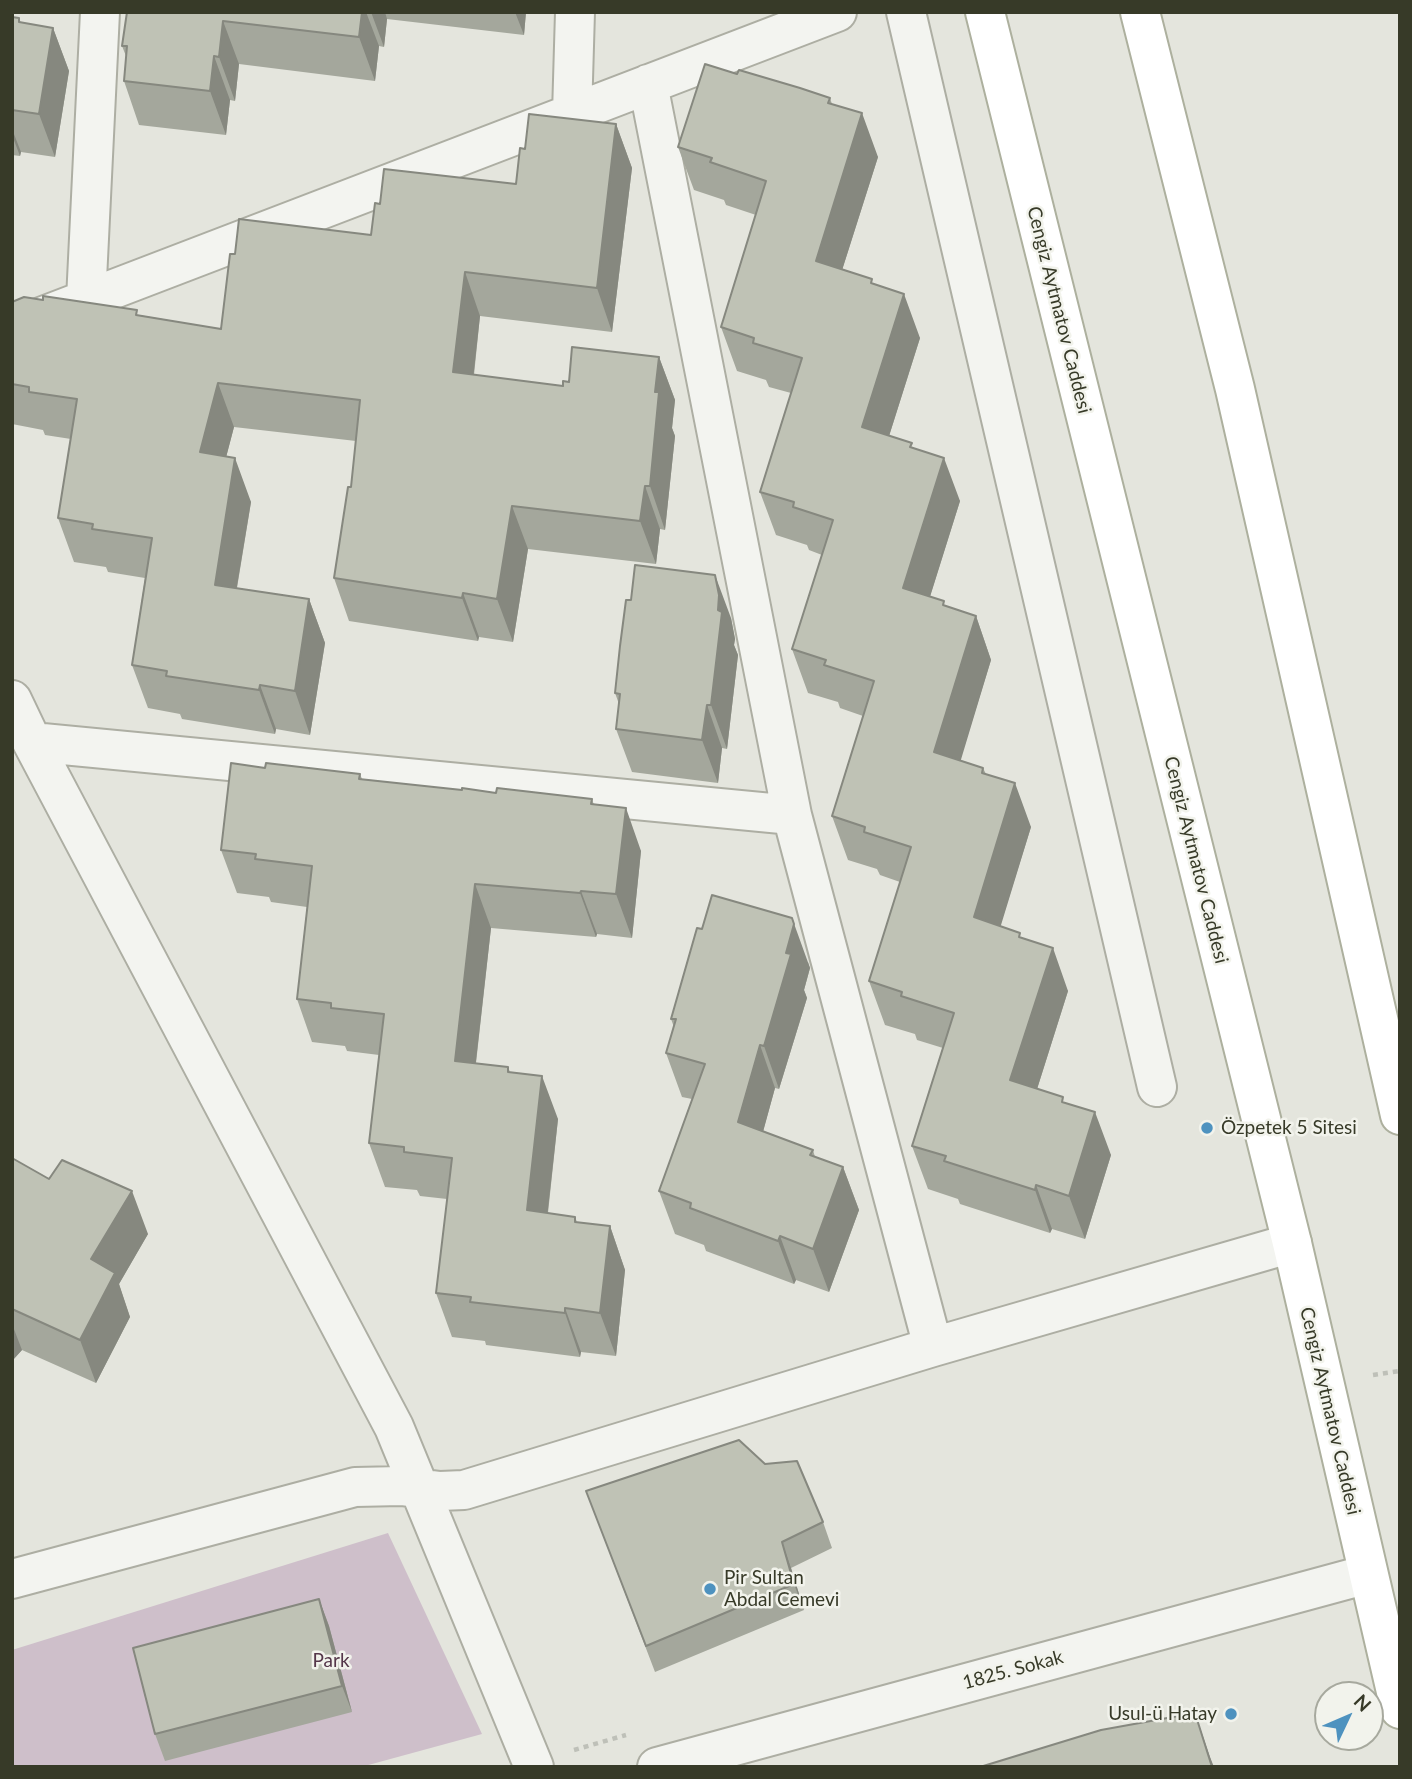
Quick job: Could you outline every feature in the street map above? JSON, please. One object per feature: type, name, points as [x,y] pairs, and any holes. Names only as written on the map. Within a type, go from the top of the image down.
[{"type":"main road","name":"Cengiz Aytmatov Caddesi","points":[[985,12],[1292,1243],[1400,1709]]},
{"type":"main road","points":[[1140,12],[1235,389],[1400,1115]]},
{"type":"street","points":[[86,300],[100,12]]},
{"type":"street","points":[[572,114],[575,12]]},
{"type":"street","points":[[12,328],[837,12]]},
{"type":"street","points":[[906,12],[1157,1087]]},
{"type":"street","points":[[648,84],[792,815],[933,1347]]},
{"type":"street","points":[[12,701],[394,1427],[534,1767]]},
{"type":"street","points":[[32,742],[792,815]]},
{"type":"street","points":[[12,1579],[355,1486],[401,1486],[440,1491],[464,1490],[490,1484],[933,1347],[1292,1243]]},
{"type":"street","name":"1825. Sokak","points":[[657,1767],[1368,1574]]},
{"type":"path","points":[[1373,1375],[1400,1371]]},
{"type":"green space","name":"Park","points":[[388,1533],[482,1734],[361,1767],[12,1767],[12,1650]]},
{"type":"building","points":[[127,12],[362,12],[359,37],[223,21],[219,57],[214,56],[210,91],[124,81],[127,46],[122,46]]},
{"type":"building","points":[[12,17],[19,18],[19,22],[53,28],[39,114],[12,110]]},
{"type":"building","points":[[705,64],[737,74],[739,70],[800,88],[830,98],[828,103],[862,113],[816,261],[872,279],[871,283],[904,294],[862,427],[912,443],[910,447],[944,458],[903,588],[944,601],[943,605],[976,616],[934,752],[983,768],[982,773],[1015,783],[974,917],[1020,933],[1019,937],[1053,948],[1010,1080],[1063,1097],[1062,1102],[1095,1112],[1069,1196],[1036,1185],[1035,1190],[944,1161],[946,1156],[912,1146],[954,1013],[901,996],[902,992],[869,981],[911,847],[864,832],[865,827],[832,816],[874,681],[824,665],[826,660],[792,649],[833,520],[793,507],[794,502],[760,492],[802,358],[753,343],[754,338],[721,327],[766,181],[710,162],[712,158],[678,147]]},
{"type":"building","points":[[529,114],[616,124],[597,288],[465,272],[453,372],[563,386],[563,381],[569,382],[572,347],[659,357],[655,392],[659,392],[650,486],[645,486],[640,521],[512,506],[497,599],[463,593],[462,598],[334,578],[348,487],[351,487],[360,400],[218,383],[200,452],[235,458],[215,585],[309,599],[295,691],[260,685],[259,690],[166,676],[167,671],[132,665],[152,538],[92,529],[93,524],[58,518],[77,399],[29,392],[29,387],[12,384],[12,302],[24,297],[43,300],[43,296],[137,310],[136,315],[221,329],[230,254],[235,254],[239,219],[371,235],[375,203],[380,204],[384,169],[516,184],[520,148],[525,149]]},
{"type":"building","points":[[635,565],[715,575],[719,595],[718,610],[722,612],[711,705],[707,705],[702,740],[616,729],[620,694],[615,693],[620,646],[626,600],[631,600]]},
{"type":"building","points":[[231,763],[265,768],[266,763],[360,774],[359,779],[462,790],[496,793],[497,788],[592,799],[591,804],[626,808],[616,894],[475,884],[455,1061],[508,1067],[508,1072],[542,1076],[527,1210],[575,1217],[575,1222],[610,1226],[600,1313],[565,1308],[565,1313],[470,1302],[471,1297],[436,1293],[452,1158],[404,1152],[404,1147],[369,1143],[384,1014],[331,1008],[331,1003],[297,999],[312,866],[255,859],[256,854],[221,850]]},
{"type":"building","points":[[712,895],[792,918],[794,924],[786,953],[791,954],[764,1046],[760,1045],[738,1122],[813,1150],[810,1155],[843,1167],[813,1249],[780,1236],[778,1241],[690,1208],[691,1203],[659,1191],[705,1064],[666,1053],[676,1019],[671,1019],[697,928],[702,929]]},
{"type":"building","points":[[12,1158],[49,1179],[62,1160],[132,1191],[91,1259],[115,1273],[80,1340],[12,1309]]},
{"type":"building","name":"Pir Sultan Abdal Cemevi","points":[[739,1440],[765,1464],[797,1461],[823,1522],[782,1542],[794,1584],[646,1646],[586,1491]]},
{"type":"building","points":[[319,1599],[342,1686],[155,1734],[133,1648]]},
{"type":"building","points":[[1195,1713],[1212,1767],[980,1767],[1101,1730]]},
{"type":"place","name":"Özpetek 5 Sitesi","points":[[1207,1128]]},
{"type":"place","name":"Pir Sultan Abdal Cemevi","points":[[710,1589]]},
{"type":"place","name":"Usul-ü Hatay","points":[[1231,1714]]}]
